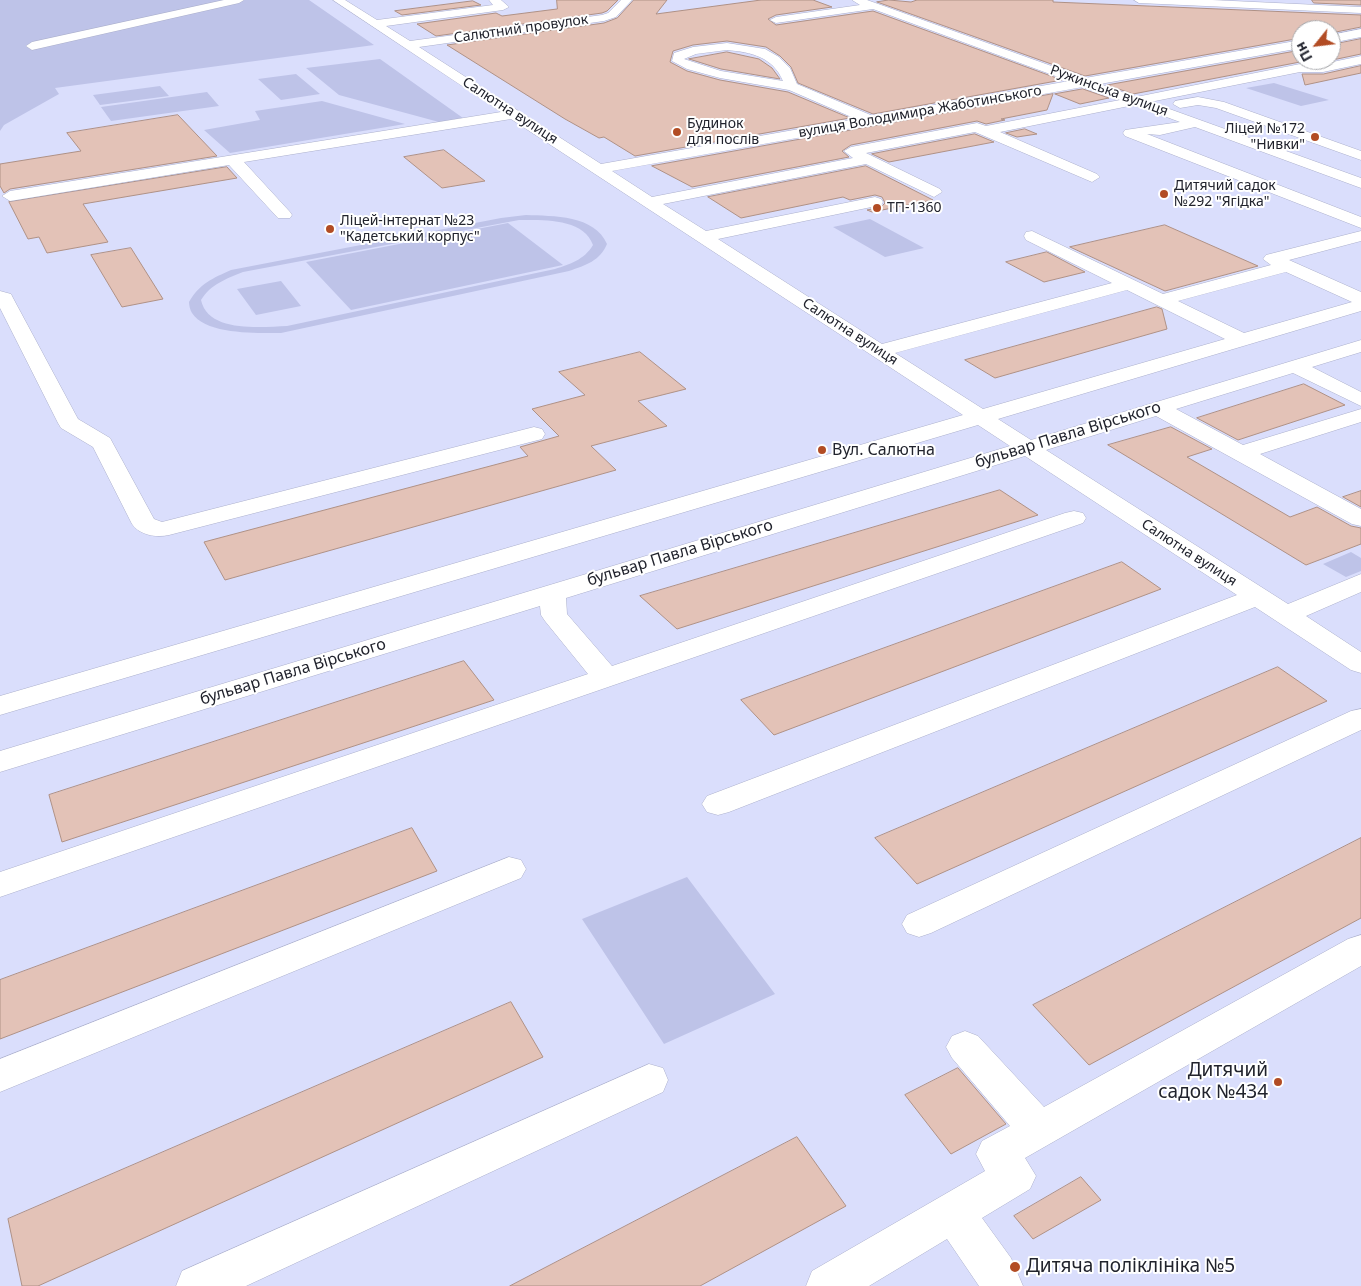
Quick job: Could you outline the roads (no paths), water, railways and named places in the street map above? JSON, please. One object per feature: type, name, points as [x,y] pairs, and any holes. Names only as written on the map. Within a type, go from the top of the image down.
[{"type":"street","points":[[32,46],[239,0]]},
{"type":"street","name":"Салютна вулиця","points":[[338,0],[1361,664]]},
{"type":"street","name":"Салютний провулок","points":[[408,45],[609,16],[627,0]]},
{"type":"street","name":"Ружинська вулиця","points":[[857,0],[1361,183]]},
{"type":"street","points":[[1139,0],[1361,10]]},
{"type":"street","points":[[376,24],[503,7],[498,2]]},
{"type":"street","points":[[498,2],[518,8]]},
{"type":"street","points":[[776,20],[874,6]]},
{"type":"street","points":[[534,17],[550,25]]},
{"type":"street","points":[[1341,37],[1361,33]]},
{"type":"street","points":[[792,86],[788,72],[768,56],[751,48],[729,46],[687,52],[678,56],[678,61],[698,69],[754,82],[792,86],[870,120]]},
{"type":"street","name":"вулиця Володимира Жаботинського","points":[[598,169],[1291,46]]},
{"type":"street","points":[[1251,53],[1291,65]]},
{"type":"street","points":[[1341,64],[1360,60]]},
{"type":"street","points":[[851,151],[1134,101],[1291,70]]},
{"type":"street","points":[[1157,109],[1190,102],[1209,102],[1361,156]]},
{"type":"street","points":[[933,108],[1092,177]]},
{"type":"street","points":[[10,196],[514,114]]},
{"type":"street","points":[[1196,123],[1160,131],[1153,128],[1130,134],[1361,223]]},
{"type":"street","points":[[809,131],[934,192]]},
{"type":"street","points":[[232,159],[284,215]]},
{"type":"street","points":[[649,202],[868,159]]},
{"type":"street","points":[[704,237],[875,202]]},
{"type":"street","points":[[1032,236],[1240,339]]},
{"type":"street","points":[[1361,236],[1272,259],[1361,299]]},
{"type":"street","points":[[1161,300],[1288,266]]},
{"type":"street","points":[[878,350],[1129,284]]},
{"type":"street","points":[[0,297],[4,298],[69,423],[102,443],[144,524],[160,530],[534,434]]},
{"type":"street","points":[[0,706],[1240,339],[1361,305]]},
{"type":"street","name":"бульвар Павла Вірського","points":[[0,762],[1361,346]]},
{"type":"street","points":[[1294,366],[1361,400]]},
{"type":"street","points":[[1158,408],[1361,519]]},
{"type":"street","points":[[1241,453],[1361,415]]},
{"type":"street","points":[[0,885],[381,753],[607,679],[1074,518]]},
{"type":"street","points":[[1286,615],[1361,582]]},
{"type":"street","points":[[552,592],[554,615],[607,679]]},
{"type":"street","points":[[718,804],[1257,597]]},
{"type":"street","points":[[919,924],[1361,718]]},
{"type":"street","points":[[0,1076],[509,870]]},
{"type":"street","points":[[828,1286],[1015,1176],[996,1154],[1361,949]]},
{"type":"street","points":[[965,1047],[1038,1129]]},
{"type":"street","points":[[198,1286],[649,1080]]},
{"type":"street","points":[[953,1212],[996,1273],[1001,1286]]},
{"type":"place","name":"Будинок для послів","points":[[677,132]]},
{"type":"place","name":"Ліцей №172 \"Нивки\"","points":[[1315,137]]},
{"type":"place","name":"Дитячий садок №292 \"Ягідка\"","points":[[1164,194]]},
{"type":"place","name":"ТП-1360","points":[[877,208]]},
{"type":"place","name":"Ліцей-інтернат №23 \"Кадетський корпус\"","points":[[330,229]]},
{"type":"place","name":"Вул. Салютна","points":[[822,450]]},
{"type":"place","name":"Дитячий садок №434","points":[[1278,1082]]},
{"type":"place","name":"Дитяча поліклініка №5","points":[[1015,1267]]}]
